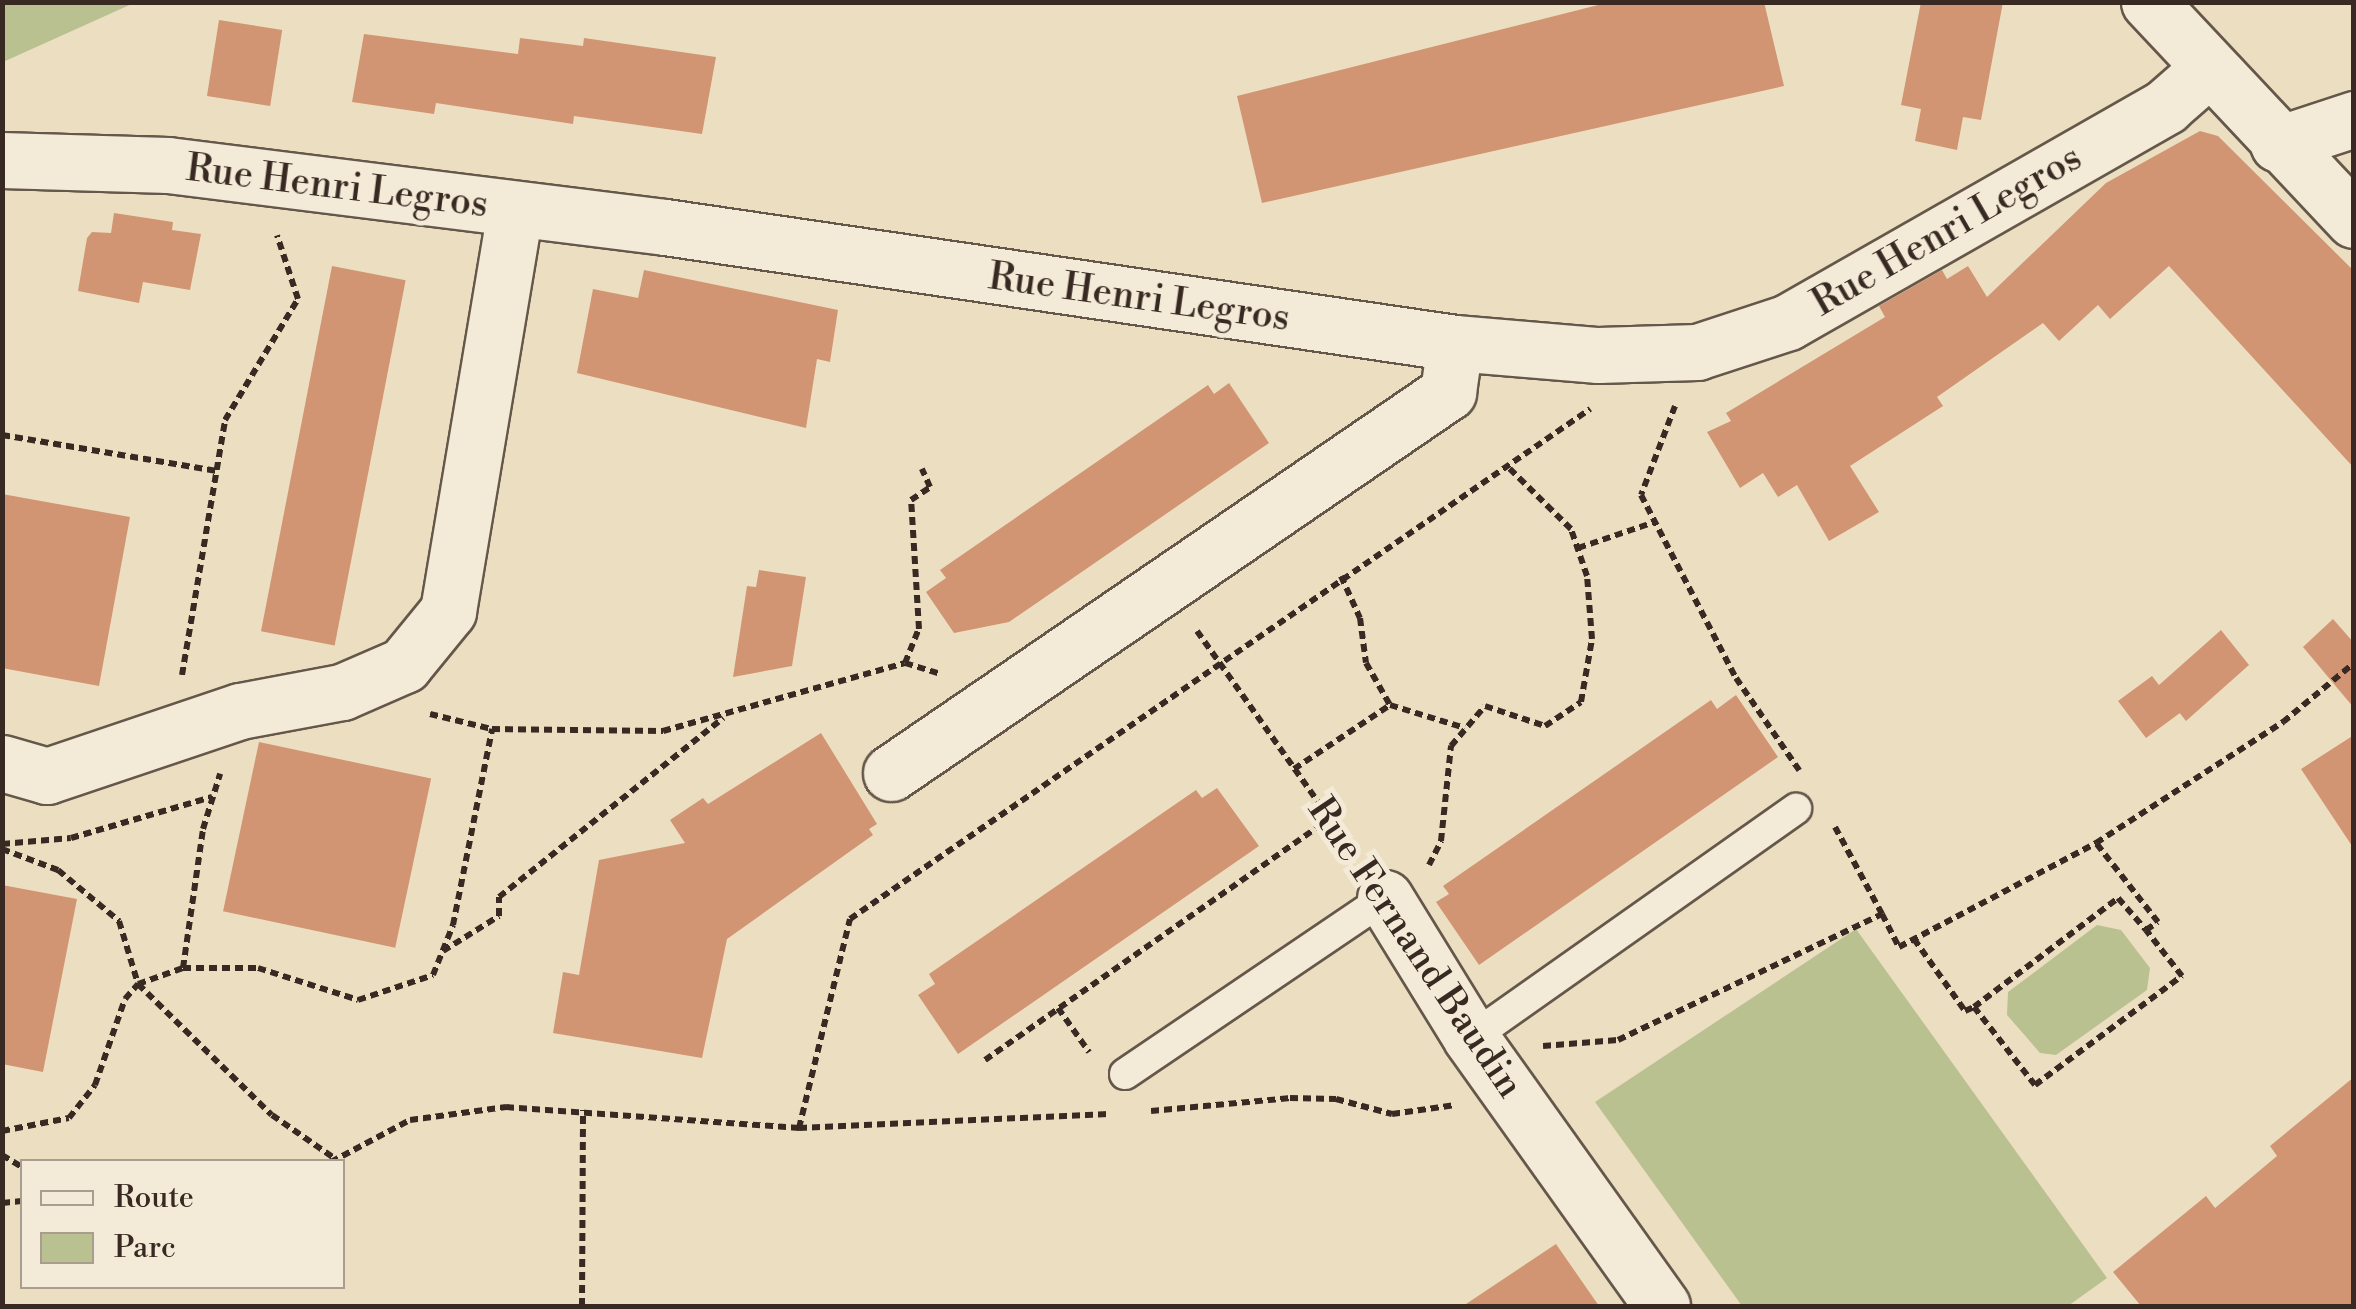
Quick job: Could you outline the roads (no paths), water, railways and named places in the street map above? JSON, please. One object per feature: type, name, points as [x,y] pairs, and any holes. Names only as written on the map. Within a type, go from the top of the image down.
[{"type":"street","points":[[2149,2],[2206,71],[2354,220]]},
{"type":"street","name":"Rue Henri Legros","points":[[2,160],[168,165],[258,176],[1455,342],[1598,355],[1697,352],[1788,322],[2166,106],[2206,71]]},
{"type":"street","points":[[2278,144],[2354,119]]},
{"type":"street","points":[[2,763],[47,776],[240,710],[342,692],[404,665],[448,610],[515,210]]},
{"type":"street","points":[[891,773],[990,701],[1167,589],[1448,392],[1455,342]]},
{"type":"street","name":"Rue Fernand Baudin","points":[[1385,898],[1484,1055],[1662,1306]]},
{"type":"lane","points":[[1484,1055],[1796,810]]},
{"type":"lane","points":[[1124,1074],[1385,898]]}]
